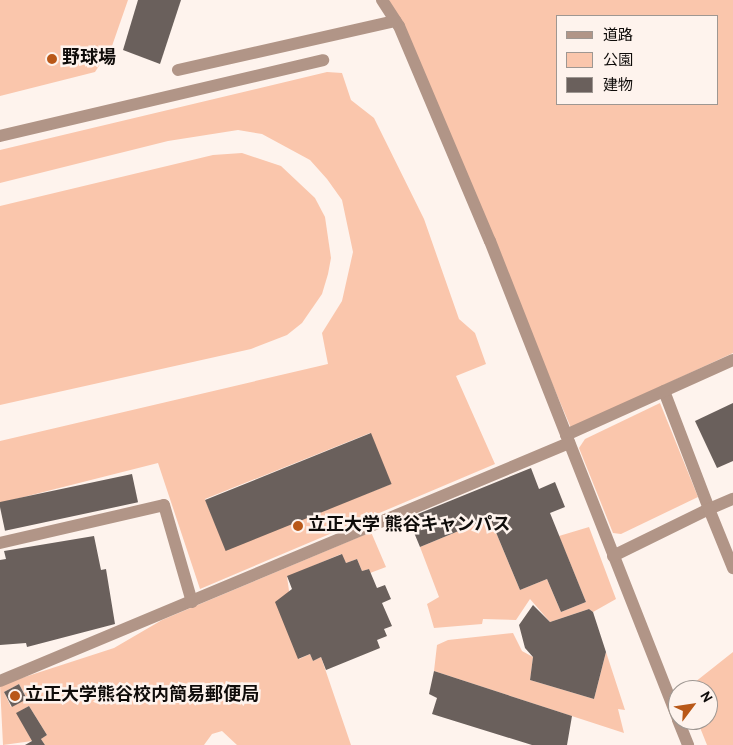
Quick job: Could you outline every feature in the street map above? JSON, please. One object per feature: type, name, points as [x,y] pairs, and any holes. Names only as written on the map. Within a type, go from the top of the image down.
[{"type":"street","points":[[382,0],[396,21],[490,241],[668,695]]},
{"type":"street","points":[[178,70],[357,26],[396,21]]},
{"type":"street","points":[[0,136],[323,60]]},
{"type":"street","points":[[0,681],[192,602],[567,439],[664,391],[733,360]]},
{"type":"street","points":[[664,391],[733,568]]},
{"type":"street","points":[[613,556],[733,499]]},
{"type":"street","points":[[0,543],[164,504],[192,602]]},
{"type":"street","points":[[682,730],[688,745]]},
{"type":"green space","name":"野球場","points":[[0,0],[128,0],[112,46],[95,72],[0,96]]},
{"type":"green space","points":[[389,0],[733,0],[733,353],[571,428]]},
{"type":"green space","points":[[327,72],[342,73],[351,100],[374,118],[424,219],[459,319],[475,333],[486,364],[456,376],[495,464],[200,589],[158,463],[0,503],[0,441],[328,364],[322,333],[342,301],[353,252],[342,200],[327,179],[310,160],[262,134],[238,130],[168,141],[0,183],[0,150]],"holes":[[[370,433],[391,484],[226,549],[205,499]]]},
{"type":"green space","points":[[242,153],[281,166],[315,198],[325,217],[331,258],[328,274],[322,294],[302,323],[287,335],[251,349],[0,405],[0,206],[213,155]]},
{"type":"green space","points":[[660,403],[698,497],[621,534],[613,533],[579,448],[585,439]]},
{"type":"green space","points":[[490,518],[520,590],[547,579],[561,612],[586,602],[559,536],[589,527],[616,599],[593,612],[589,609],[550,622],[530,599],[516,620],[483,619],[482,624],[434,628],[427,604],[439,597],[420,547]]},
{"type":"green space","points":[[371,532],[386,567],[370,573],[369,569],[362,571],[357,559],[346,563],[341,554],[287,577],[299,659],[310,654],[313,661],[321,657],[351,745],[237,745],[222,731],[212,734],[204,745],[45,745],[41,739],[47,735],[29,706],[17,713],[32,741],[3,745],[0,685],[114,648],[162,620]],"holes":[[[19,684],[27,698],[11,707],[4,692]]]},
{"type":"green space","points":[[513,633],[522,651],[533,657],[530,680],[594,699],[606,652],[625,710],[618,709],[624,733],[434,671],[437,645],[448,640]]},
{"type":"green space","points":[[733,652],[733,745],[707,745],[701,730],[718,730],[718,680],[698,680]]},
{"type":"building","points":[[138,0],[181,0],[160,64],[123,50]]},
{"type":"building","points":[[733,403],[733,461],[717,468],[695,421]]},
{"type":"building","points":[[371,433],[392,484],[226,551],[205,500]]},
{"type":"building","points":[[531,468],[539,489],[555,482],[565,507],[550,513],[586,602],[561,612],[547,579],[520,590],[490,518],[420,547],[408,518]]},
{"type":"building","points":[[132,474],[138,502],[5,531],[0,502]]},
{"type":"building","points":[[94,536],[101,570],[106,569],[115,624],[27,647],[26,643],[0,645],[0,560],[6,559],[4,551]]},
{"type":"building","points":[[342,554],[346,563],[357,559],[362,571],[369,569],[377,588],[385,585],[391,599],[382,603],[392,626],[384,629],[387,636],[377,640],[380,648],[326,670],[321,657],[313,661],[310,654],[298,659],[275,602],[292,589],[287,576]]},
{"type":"building","points":[[533,605],[550,622],[589,609],[593,612],[606,652],[594,699],[530,680],[533,657],[525,648],[519,625]]},
{"type":"building","points":[[434,671],[572,716],[567,745],[532,745],[432,714],[437,698],[429,694]]},
{"type":"building","name":"立正大学熊谷校内簡易郵便局","points":[[19,684],[27,699],[12,707],[4,692]]},
{"type":"building","points":[[29,706],[47,735],[41,739],[45,745],[25,745],[32,741],[16,713]]},
{"type":"place","name":"野球場","points":[[52,59]]},
{"type":"place","name":"立正大学 熊谷キャンパス","points":[[298,526]]},
{"type":"place","name":"立正大学熊谷校内簡易郵便局","points":[[15,696]]}]
